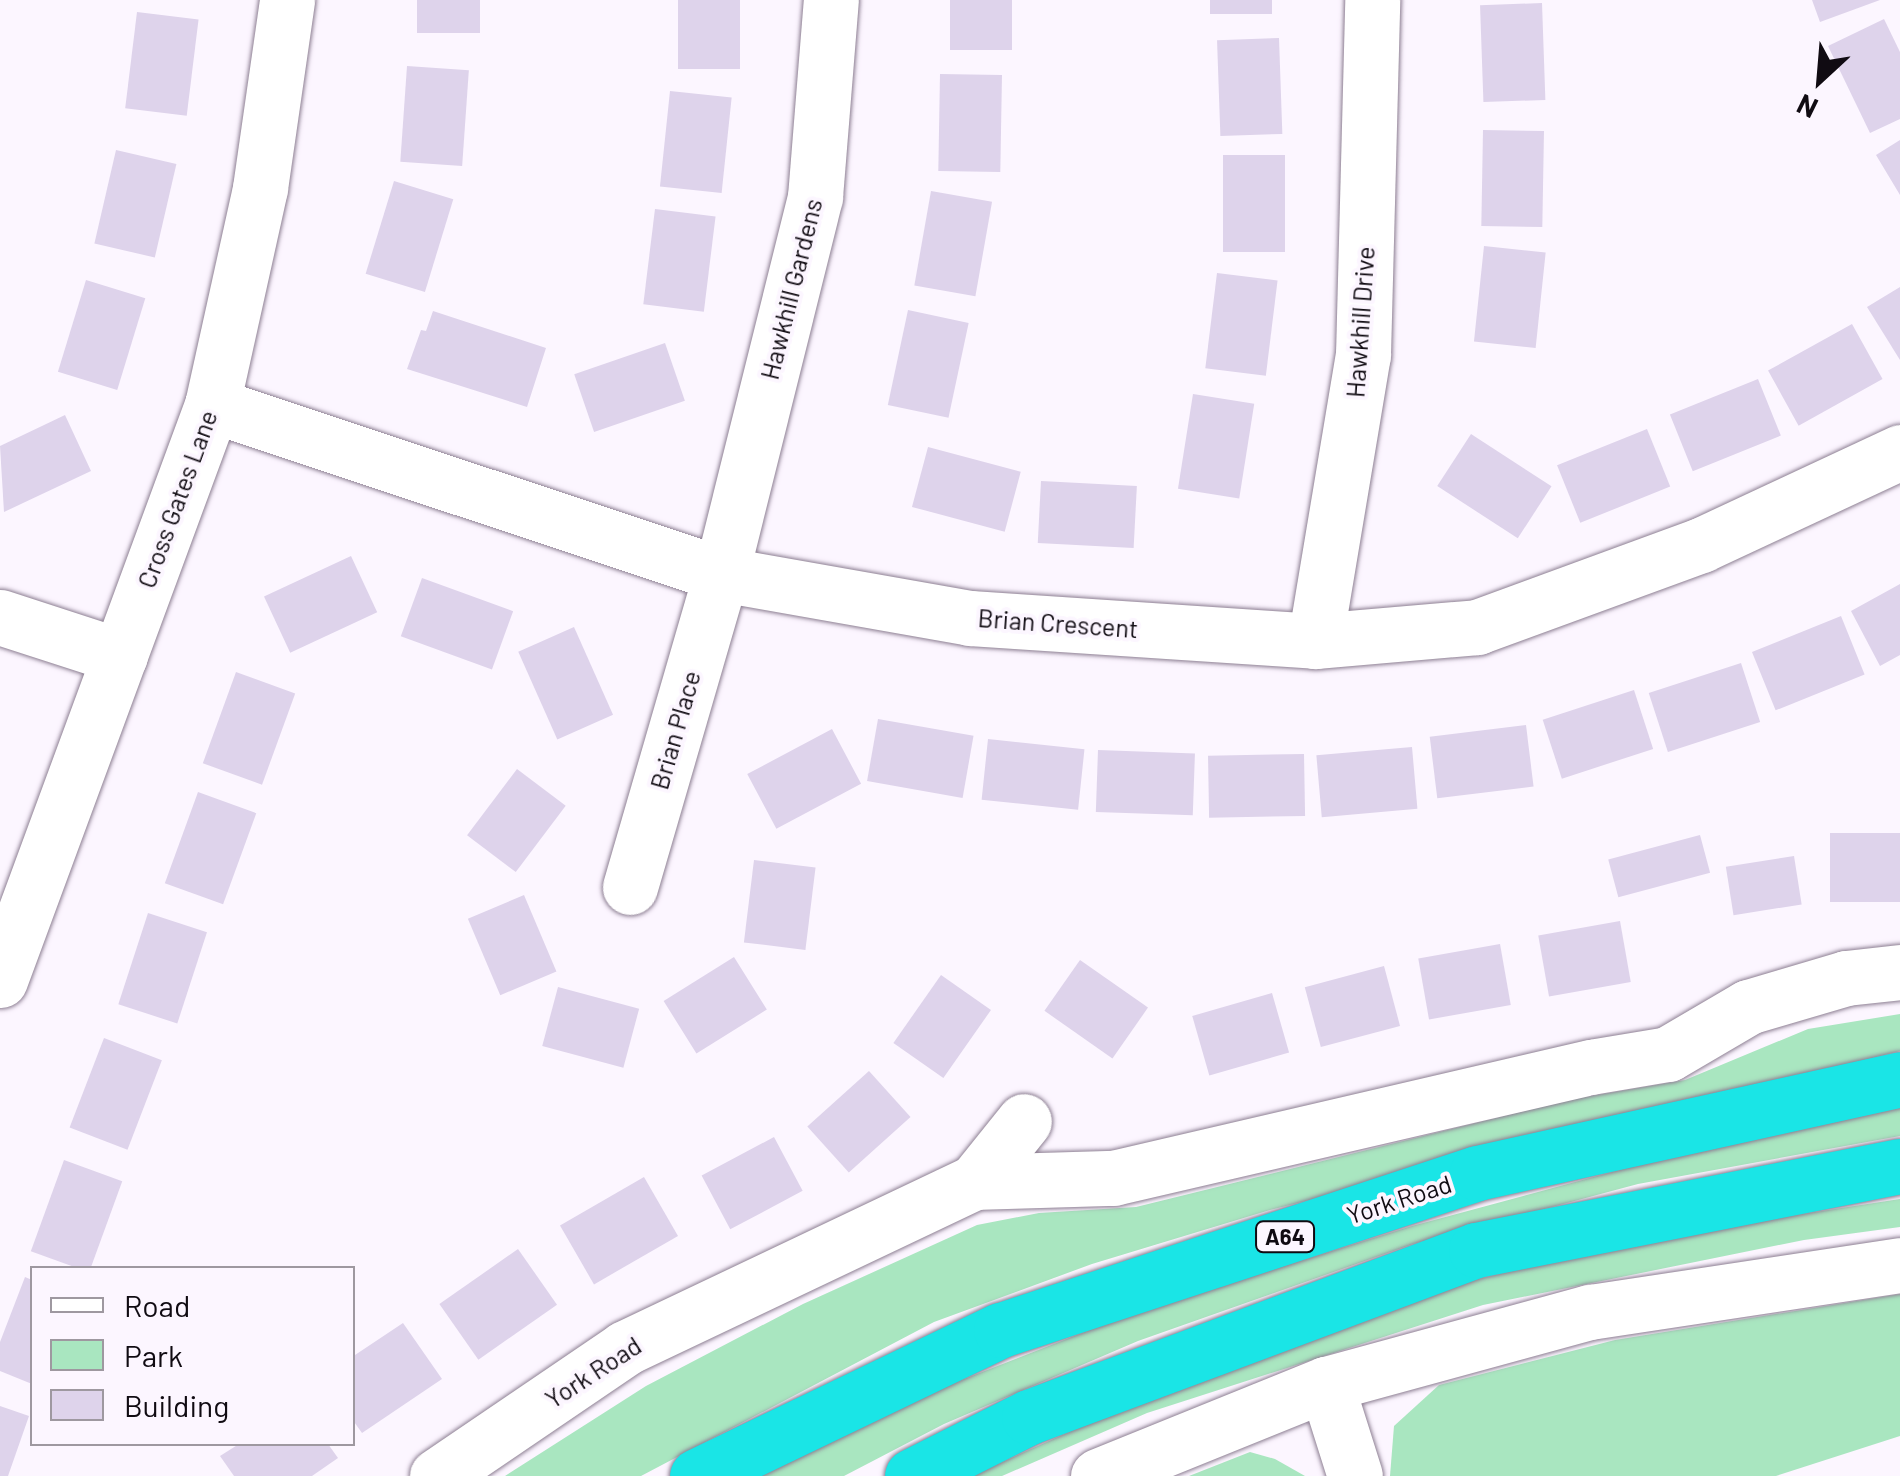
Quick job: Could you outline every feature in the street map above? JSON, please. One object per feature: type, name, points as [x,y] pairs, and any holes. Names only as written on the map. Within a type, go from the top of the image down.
[{"type":"highway","name":"York Road","points":[[697,1476],[1001,1330],[1477,1173],[1900,1078]]},
{"type":"highway","points":[[912,1476],[1029,1417],[1476,1250],[1900,1166]]},
{"type":"street","name":"Cross Gates Lane","points":[[0,980],[212,405],[260,188],[287,0]]},
{"type":"street","name":"Hawkhill Gardens","points":[[721,574],[815,197],[831,0]]},
{"type":"street","name":"Hawkhill Drive","points":[[1315,641],[1363,355],[1372,0]]},
{"type":"street","name":"Brian Crescent","points":[[212,405],[721,574],[970,618],[1315,641],[1476,627],[1701,546],[1900,452]]},
{"type":"street","name":"Brian Place","points":[[630,887],[721,574]]},
{"type":"street","points":[[0,617],[120,656]]},
{"type":"street","name":"York Road","points":[[436,1476],[626,1348],[975,1182],[1113,1178],[1590,1067],[1668,1054],[1733,989],[1900,972]]},
{"type":"street","name":"York Road","points":[[975,1182],[1024,1120]]},
{"type":"street","points":[[1098,1476],[1326,1384],[1590,1312],[1900,1265]]},
{"type":"street","points":[[1326,1384],[1355,1476]]},
{"type":"green space","points":[[1900,1014],[1900,1051],[1270,1210],[1092,1264],[934,1322],[641,1476],[505,1476],[646,1386],[803,1304],[977,1225],[1039,1213],[1136,1207],[1573,1099],[1685,1080],[1808,1029]]},
{"type":"green space","points":[[1900,1108],[1900,1136],[1638,1184],[1413,1244],[1138,1341],[944,1424],[844,1476],[756,1476],[936,1390],[1136,1312],[1412,1226],[1638,1165]]},
{"type":"green space","points":[[1900,1199],[1900,1227],[1804,1240],[1483,1305],[1147,1413],[1002,1476],[971,1476],[1143,1399],[1474,1280],[1671,1234]]},
{"type":"green space","points":[[1900,1294],[1900,1436],[1776,1476],[1390,1476],[1394,1426],[1439,1385],[1615,1340]]},
{"type":"green space","points":[[1250,1452],[1275,1459],[1305,1476],[1189,1476]]},
{"type":"building","points":[[417,0],[480,0],[480,33],[417,33]]},
{"type":"building","points":[[678,0],[740,0],[740,69],[678,69]]},
{"type":"building","points":[[950,0],[1012,0],[1012,50],[950,50]]},
{"type":"building","points":[[1210,0],[1272,0],[1272,14],[1210,14]]},
{"type":"building","points":[[1812,0],[1880,0],[1820,22]]},
{"type":"building","points":[[1542,3],[1545,100],[1483,102],[1480,5]]},
{"type":"building","points":[[137,12],[199,20],[187,116],[125,108]]},
{"type":"building","points":[[1884,19],[1900,52],[1900,119],[1870,133],[1828,46]]},
{"type":"building","points":[[1279,38],[1282,134],[1220,136],[1217,40]]},
{"type":"building","points":[[407,66],[469,70],[462,166],[400,162]]},
{"type":"building","points":[[940,74],[1002,75],[1000,172],[938,171]]},
{"type":"building","points":[[670,91],[732,97],[722,193],[660,186]]},
{"type":"building","points":[[1483,130],[1544,131],[1542,227],[1481,226]]},
{"type":"building","points":[[1900,140],[1900,195],[1876,155]]},
{"type":"building","points":[[116,150],[176,164],[155,257],[94,244]]},
{"type":"building","points":[[1223,155],[1285,155],[1285,252],[1223,252]]},
{"type":"building","points":[[394,181],[453,199],[425,292],[366,274]]},
{"type":"building","points":[[931,191],[992,202],[975,296],[914,286]]},
{"type":"building","points":[[655,209],[716,216],[704,312],[643,304]]},
{"type":"building","points":[[1484,246],[1546,252],[1536,348],[1474,341]]},
{"type":"building","points":[[1217,273],[1278,280],[1266,376],[1205,368]]},
{"type":"building","points":[[86,280],[145,298],[117,390],[58,372]]},
{"type":"building","points":[[1900,287],[1900,360],[1867,307]]},
{"type":"building","points":[[908,310],[969,323],[948,418],[888,405]]},
{"type":"building","points":[[433,311],[546,348],[527,407],[407,369],[421,330],[426,331]]},
{"type":"building","points":[[1852,324],[1883,379],[1799,426],[1768,371]]},
{"type":"building","points":[[665,343],[685,401],[594,432],[574,374]]},
{"type":"building","points":[[1758,379],[1781,436],[1693,471],[1670,415]]},
{"type":"building","points":[[1193,394],[1254,404],[1239,499],[1178,489]]},
{"type":"building","points":[[65,415],[91,471],[4,512],[0,446]]},
{"type":"building","points":[[1647,429],[1670,486],[1580,523],[1557,465]]},
{"type":"building","points":[[1471,434],[1552,486],[1518,538],[1437,486]]},
{"type":"building","points":[[928,447],[1021,472],[1005,532],[912,507]]},
{"type":"building","points":[[1041,481],[1137,486],[1134,548],[1038,543]]},
{"type":"building","points":[[351,556],[377,612],[290,653],[264,597]]},
{"type":"building","points":[[422,578],[513,611],[492,669],[401,636]]},
{"type":"building","points":[[1900,584],[1900,655],[1880,666],[1851,611]]},
{"type":"building","points":[[1841,616],[1865,674],[1776,710],[1752,652]]},
{"type":"building","points":[[574,627],[613,715],[557,740],[518,652]]},
{"type":"building","points":[[1741,663],[1760,722],[1668,752],[1649,693]]},
{"type":"building","points":[[236,672],[295,694],[262,785],[203,763]]},
{"type":"building","points":[[1634,690],[1653,749],[1562,779],[1543,720]]},
{"type":"building","points":[[878,719],[974,736],[963,798],[867,781]]},
{"type":"building","points":[[1526,725],[1534,787],[1437,798],[1430,737]]},
{"type":"building","points":[[832,729],[861,784],[776,829],[747,774]]},
{"type":"building","points":[[988,739],[1084,749],[1078,810],[982,800]]},
{"type":"building","points":[[1412,747],[1417,809],[1322,817],[1316,755]]},
{"type":"building","points":[[1098,750],[1195,753],[1193,815],[1096,812]]},
{"type":"building","points":[[1304,754],[1305,816],[1209,818],[1208,756]]},
{"type":"building","points":[[517,769],[566,806],[516,872],[467,835]]},
{"type":"building","points":[[198,792],[256,813],[223,904],[165,883]]},
{"type":"building","points":[[1830,833],[1900,833],[1900,902],[1830,902]]},
{"type":"building","points":[[1700,835],[1710,873],[1618,897],[1608,860]]},
{"type":"building","points":[[1794,856],[1802,904],[1734,915],[1726,867]]},
{"type":"building","points":[[754,860],[816,868],[805,950],[744,942]]},
{"type":"building","points":[[524,895],[556,971],[500,995],[468,919]]},
{"type":"building","points":[[148,913],[207,932],[177,1023],[118,1004]]},
{"type":"building","points":[[1620,921],[1631,982],[1549,996],[1538,935]]},
{"type":"building","points":[[1500,944],[1511,1005],[1429,1019],[1418,958]]},
{"type":"building","points":[[734,957],[767,1010],[696,1054],[664,1001]]},
{"type":"building","points":[[1080,960],[1148,1008],[1112,1058],[1044,1011]]},
{"type":"building","points":[[1384,966],[1400,1026],[1321,1047],[1305,987]]},
{"type":"building","points":[[941,975],[991,1010],[943,1078],[893,1043]]},
{"type":"building","points":[[558,987],[639,1009],[623,1068],[542,1046]]},
{"type":"building","points":[[1272,993],[1289,1053],[1209,1075],[1192,1016]]},
{"type":"building","points":[[104,1038],[162,1060],[127,1150],[70,1128]]},
{"type":"building","points":[[869,1071],[910,1117],[849,1173],[807,1127]]},
{"type":"building","points":[[774,1137],[803,1191],[730,1229],[702,1175]]},
{"type":"building","points":[[64,1160],[122,1181],[91,1266],[72,1266],[31,1251]]},
{"type":"building","points":[[644,1177],[678,1236],[594,1284],[560,1226]]},
{"type":"building","points":[[518,1249],[557,1305],[478,1360],[439,1304]]},
{"type":"building","points":[[25,1277],[30,1279],[30,1383],[0,1371],[0,1342]]},
{"type":"building","points":[[403,1323],[442,1379],[362,1433],[355,1423],[355,1355]]},
{"type":"building","points":[[0,1406],[29,1416],[8,1476],[0,1476]]},
{"type":"building","points":[[236,1446],[329,1446],[338,1458],[312,1476],[234,1476],[220,1456]]}]
